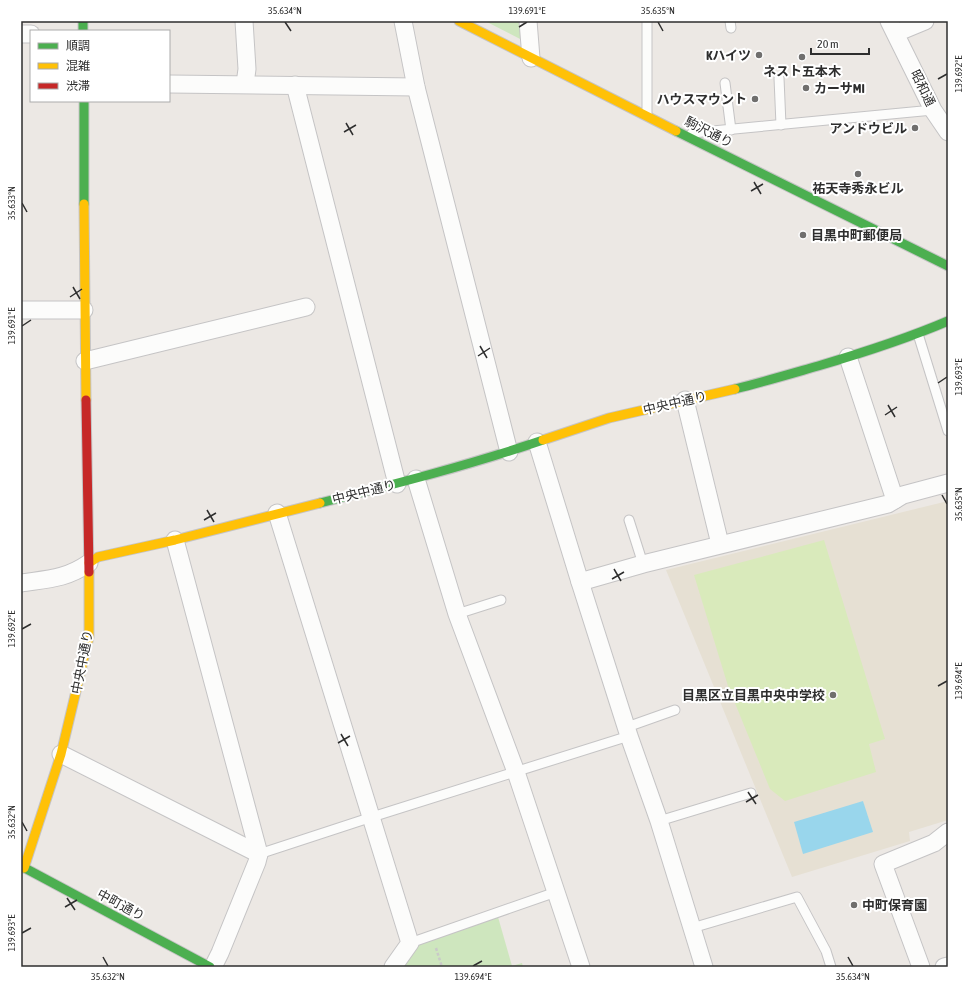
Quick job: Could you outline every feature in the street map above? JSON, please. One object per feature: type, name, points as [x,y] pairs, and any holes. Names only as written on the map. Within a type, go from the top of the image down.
[{"type":"street","points":[[244,21],[247,69],[245,84]]},
{"type":"street","points":[[403,21],[416,87],[509,452]]},
{"type":"street","name":"駒沢通り","points":[[459,21],[948,266]]},
{"type":"street","points":[[528,21],[531,58]]},
{"type":"street","points":[[892,27],[925,21]]},
{"type":"street","name":"昭和通","points":[[892,27],[933,110],[948,132]]},
{"type":"street","points":[[170,84],[416,87]]},
{"type":"street","points":[[295,85],[397,484]]},
{"type":"street","points":[[21,583],[65,576],[80,570],[89,563],[84,310],[84,102]]},
{"type":"street","points":[[85,361],[306,307]]},
{"type":"street","points":[[21,310],[84,310]]},
{"type":"street","name":"中央中通り","points":[[22,871],[61,754],[89,637],[89,563],[98,557],[175,540],[416,479],[509,452],[609,418],[756,384],[848,357],[918,334],[948,322]]},
{"type":"street","points":[[848,357],[895,500]]},
{"type":"street","points":[[685,400],[720,544]]},
{"type":"street","points":[[537,442],[580,582],[628,732],[659,822],[704,967]]},
{"type":"street","points":[[416,479],[457,614],[516,772],[581,967]]},
{"type":"street","points":[[580,582],[720,544],[888,504],[903,495],[948,483]]},
{"type":"street","points":[[277,514],[410,943],[393,967]]},
{"type":"street","points":[[175,540],[259,854],[220,953],[211,967]]},
{"type":"street","points":[[61,754],[259,854]]},
{"type":"street","points":[[921,967],[883,864],[934,843],[948,832]]},
{"type":"street","name":"中町通り","points":[[22,871],[211,967]]},
{"type":"street","points":[[944,967],[948,966]]},
{"type":"lane","points":[[647,21],[647,116]]},
{"type":"lane","points":[[779,78],[781,125]]},
{"type":"lane","points":[[725,83],[731,130]]},
{"type":"lane","points":[[684,134],[933,110]]},
{"type":"lane","points":[[918,334],[948,431]]},
{"type":"lane","points":[[630,520],[643,564]]},
{"type":"lane","points":[[457,614],[501,600]]},
{"type":"lane","points":[[259,854],[516,772],[628,732],[674,710]]},
{"type":"lane","points":[[659,822],[751,793]]},
{"type":"lane","points":[[410,943],[556,892]]},
{"type":"lane","points":[[692,928],[797,897],[826,951],[831,967]]},
{"type":"path","points":[[432,935],[442,967]]},
{"type":"shaded area","name":"目黒区立目黒中央中学校","points":[[948,501],[948,820],[909,832],[910,841],[792,877],[666,570]]},
{"type":"green space","points":[[485,21],[522,21],[524,41]]},
{"type":"green space","points":[[824,540],[885,739],[869,744],[876,772],[785,801],[770,789],[728,686],[694,575]]},
{"type":"green space","points":[[498,917],[512,966],[522,963],[523,967],[400,967],[413,947]]},
{"type":"water","points":[[863,801],[873,832],[803,854],[794,822]]},
{"type":"traffic: fast","points":[[83,21],[83,30]]},
{"type":"traffic: fast","points":[[84,102],[84,204]]},
{"type":"traffic: fast","points":[[676,131],[948,266]]},
{"type":"traffic: fast","points":[[735,389],[867,351],[948,321]]},
{"type":"traffic: fast","points":[[320,503],[460,466],[543,440]]},
{"type":"traffic: fast","points":[[21,866],[210,967]]},
{"type":"traffic: slow","points":[[459,21],[676,131]]},
{"type":"traffic: slow","points":[[84,204],[86,400]]},
{"type":"traffic: slow","points":[[543,440],[609,418],[735,389]]},
{"type":"traffic: slow","points":[[89,563],[98,557],[175,540],[320,503]]},
{"type":"traffic: slow","points":[[24,868],[61,754],[89,637],[89,572]]},
{"type":"traffic: jam","points":[[86,400],[89,572]]},
{"type":"place","name":"Kハイツ","points":[[759,55]]},
{"type":"place","name":"ネスト五本木","points":[[802,57]]},
{"type":"place","name":"カーサMI","points":[[806,88]]},
{"type":"place","name":"ハウスマウント","points":[[755,99]]},
{"type":"place","name":"アンドウビル","points":[[915,128]]},
{"type":"place","name":"祐天寺秀永ビル","points":[[858,174]]},
{"type":"place","name":"目黒中町郵便局","points":[[803,235]]},
{"type":"place","name":"目黒区立目黒中央中学校","points":[[833,695]]},
{"type":"place","name":"中町保育園","points":[[854,905]]}]
